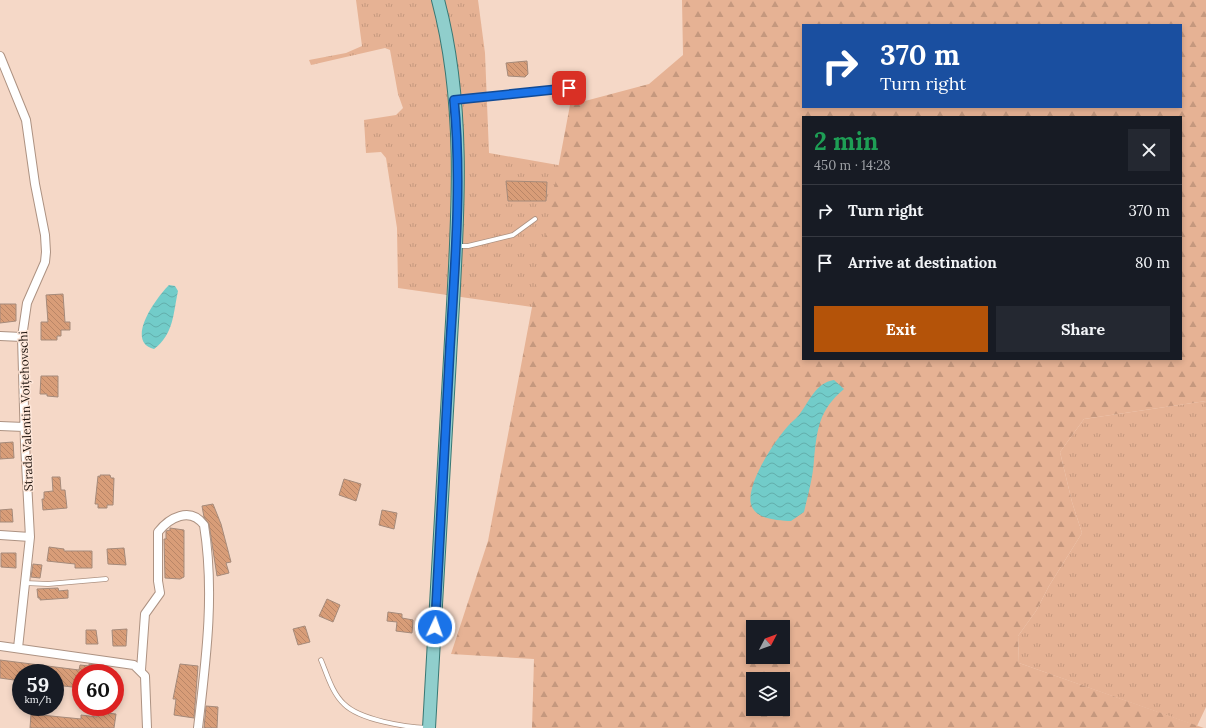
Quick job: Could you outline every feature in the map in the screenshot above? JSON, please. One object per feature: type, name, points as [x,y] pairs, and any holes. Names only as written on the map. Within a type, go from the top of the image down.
[{"type":"main road","points":[[429,728],[455,246],[457,157],[454,100],[450,63],[438,0]]},
{"type":"street","name":"Strada Valentin Voițehovschi","points":[[0,56],[26,120],[35,184],[45,235],[45,262],[27,303],[22,337],[24,427],[30,537],[18,648]]},
{"type":"street","points":[[0,336],[22,337]]},
{"type":"street","points":[[0,426],[24,427]]},
{"type":"street","points":[[141,670],[145,614],[160,593],[158,581],[158,532],[171,519],[192,516],[204,526],[210,603],[208,643],[198,728]]},
{"type":"street","points":[[0,535],[30,537]]},
{"type":"street","points":[[0,646],[134,665],[141,670],[145,676],[147,728]]},
{"type":"lane","points":[[454,100],[569,88]]},
{"type":"lane","points":[[455,246],[468,246],[513,235],[535,219]]},
{"type":"lane","points":[[25,583],[48,584],[106,579]]},
{"type":"lane","points":[[321,660],[332,685],[344,704],[360,714],[394,723],[429,728]]},
{"type":"green space","points":[[356,0],[478,0],[485,53],[489,153],[575,168],[532,307],[398,288],[397,228],[386,158],[381,152],[366,153],[364,120],[396,115],[403,108],[398,94],[390,50],[385,48],[311,65],[309,60],[346,53],[362,46]]},
{"type":"green space","points":[[682,0],[1206,0],[1206,401],[1084,419],[1060,452],[1072,502],[1082,533],[1049,586],[1036,611],[1018,636],[1019,663],[1204,728],[532,728],[534,659],[451,654],[488,541],[570,105],[649,84],[683,55]]},
{"type":"green space","points":[[1206,401],[1206,707],[1197,726],[1019,663],[1018,636],[1036,611],[1049,586],[1082,533],[1072,502],[1060,452],[1084,419]]},
{"type":"water","points":[[169,285],[175,286],[178,291],[172,323],[161,343],[154,349],[146,344],[142,337],[142,328],[151,308]]},
{"type":"water","points":[[834,380],[844,389],[829,405],[824,413],[818,429],[811,479],[804,512],[791,521],[759,515],[752,507],[750,499],[752,488],[762,465],[782,433],[799,415],[817,389],[827,382]]},
{"type":"building","points":[[527,61],[528,74],[525,77],[508,76],[506,63]]},
{"type":"building","points":[[506,181],[547,182],[546,201],[508,201]]},
{"type":"building","points":[[63,294],[65,322],[70,322],[70,330],[61,330],[61,336],[57,336],[57,340],[41,340],[41,322],[48,322],[46,295]]},
{"type":"building","points":[[0,304],[16,304],[16,321],[0,323]]},
{"type":"building","points":[[41,376],[58,376],[58,397],[40,394]]},
{"type":"building","points":[[13,442],[14,458],[0,459],[0,443]]},
{"type":"building","points":[[100,475],[110,475],[111,478],[114,478],[113,505],[107,505],[107,508],[98,508],[98,504],[95,504],[98,476],[100,477]]},
{"type":"building","points":[[52,477],[60,477],[61,490],[65,490],[67,508],[43,510],[42,499],[44,499],[44,492],[53,491]]},
{"type":"building","points":[[344,479],[361,484],[356,501],[339,495]]},
{"type":"building","points":[[213,504],[221,524],[231,562],[226,563],[229,573],[217,576],[209,524],[204,517],[202,506]]},
{"type":"building","points":[[12,509],[13,522],[0,522],[0,510]]},
{"type":"building","points":[[382,510],[397,513],[394,529],[379,525]]},
{"type":"building","points":[[170,528],[184,530],[184,577],[180,579],[165,578],[164,539],[166,539],[166,531],[170,530]]},
{"type":"building","points":[[49,547],[64,549],[64,551],[92,551],[92,568],[75,568],[75,564],[47,561]]},
{"type":"building","points":[[124,548],[126,565],[108,564],[107,549]]},
{"type":"building","points":[[1,553],[16,553],[16,568],[1,567]]},
{"type":"building","points":[[33,564],[42,565],[40,578],[31,577]]},
{"type":"building","points":[[58,588],[59,591],[68,590],[68,598],[40,600],[40,598],[38,598],[37,589]]},
{"type":"building","points":[[327,599],[340,605],[333,622],[319,616]]},
{"type":"building","points":[[388,612],[402,614],[402,618],[413,620],[412,633],[396,631],[397,622],[387,621]]},
{"type":"building","points":[[305,626],[310,642],[298,645],[293,629]]},
{"type":"building","points":[[127,629],[126,646],[113,646],[112,630]]},
{"type":"building","points":[[86,630],[96,630],[98,644],[86,644]]},
{"type":"building","points":[[0,660],[32,664],[12,664],[12,680],[0,678]]},
{"type":"building","points":[[180,664],[198,666],[194,718],[174,715],[176,699],[173,699]]},
{"type":"building","points":[[64,668],[72,669],[72,687],[64,686]]},
{"type":"building","points":[[206,706],[218,707],[217,728],[204,728]]},
{"type":"building","points":[[31,716],[51,716],[81,719],[81,716],[116,716],[114,728],[30,728]]},
{"type":"route","points":[[435,627],[453,304],[457,190],[456,123],[454,100],[569,88]]}]
